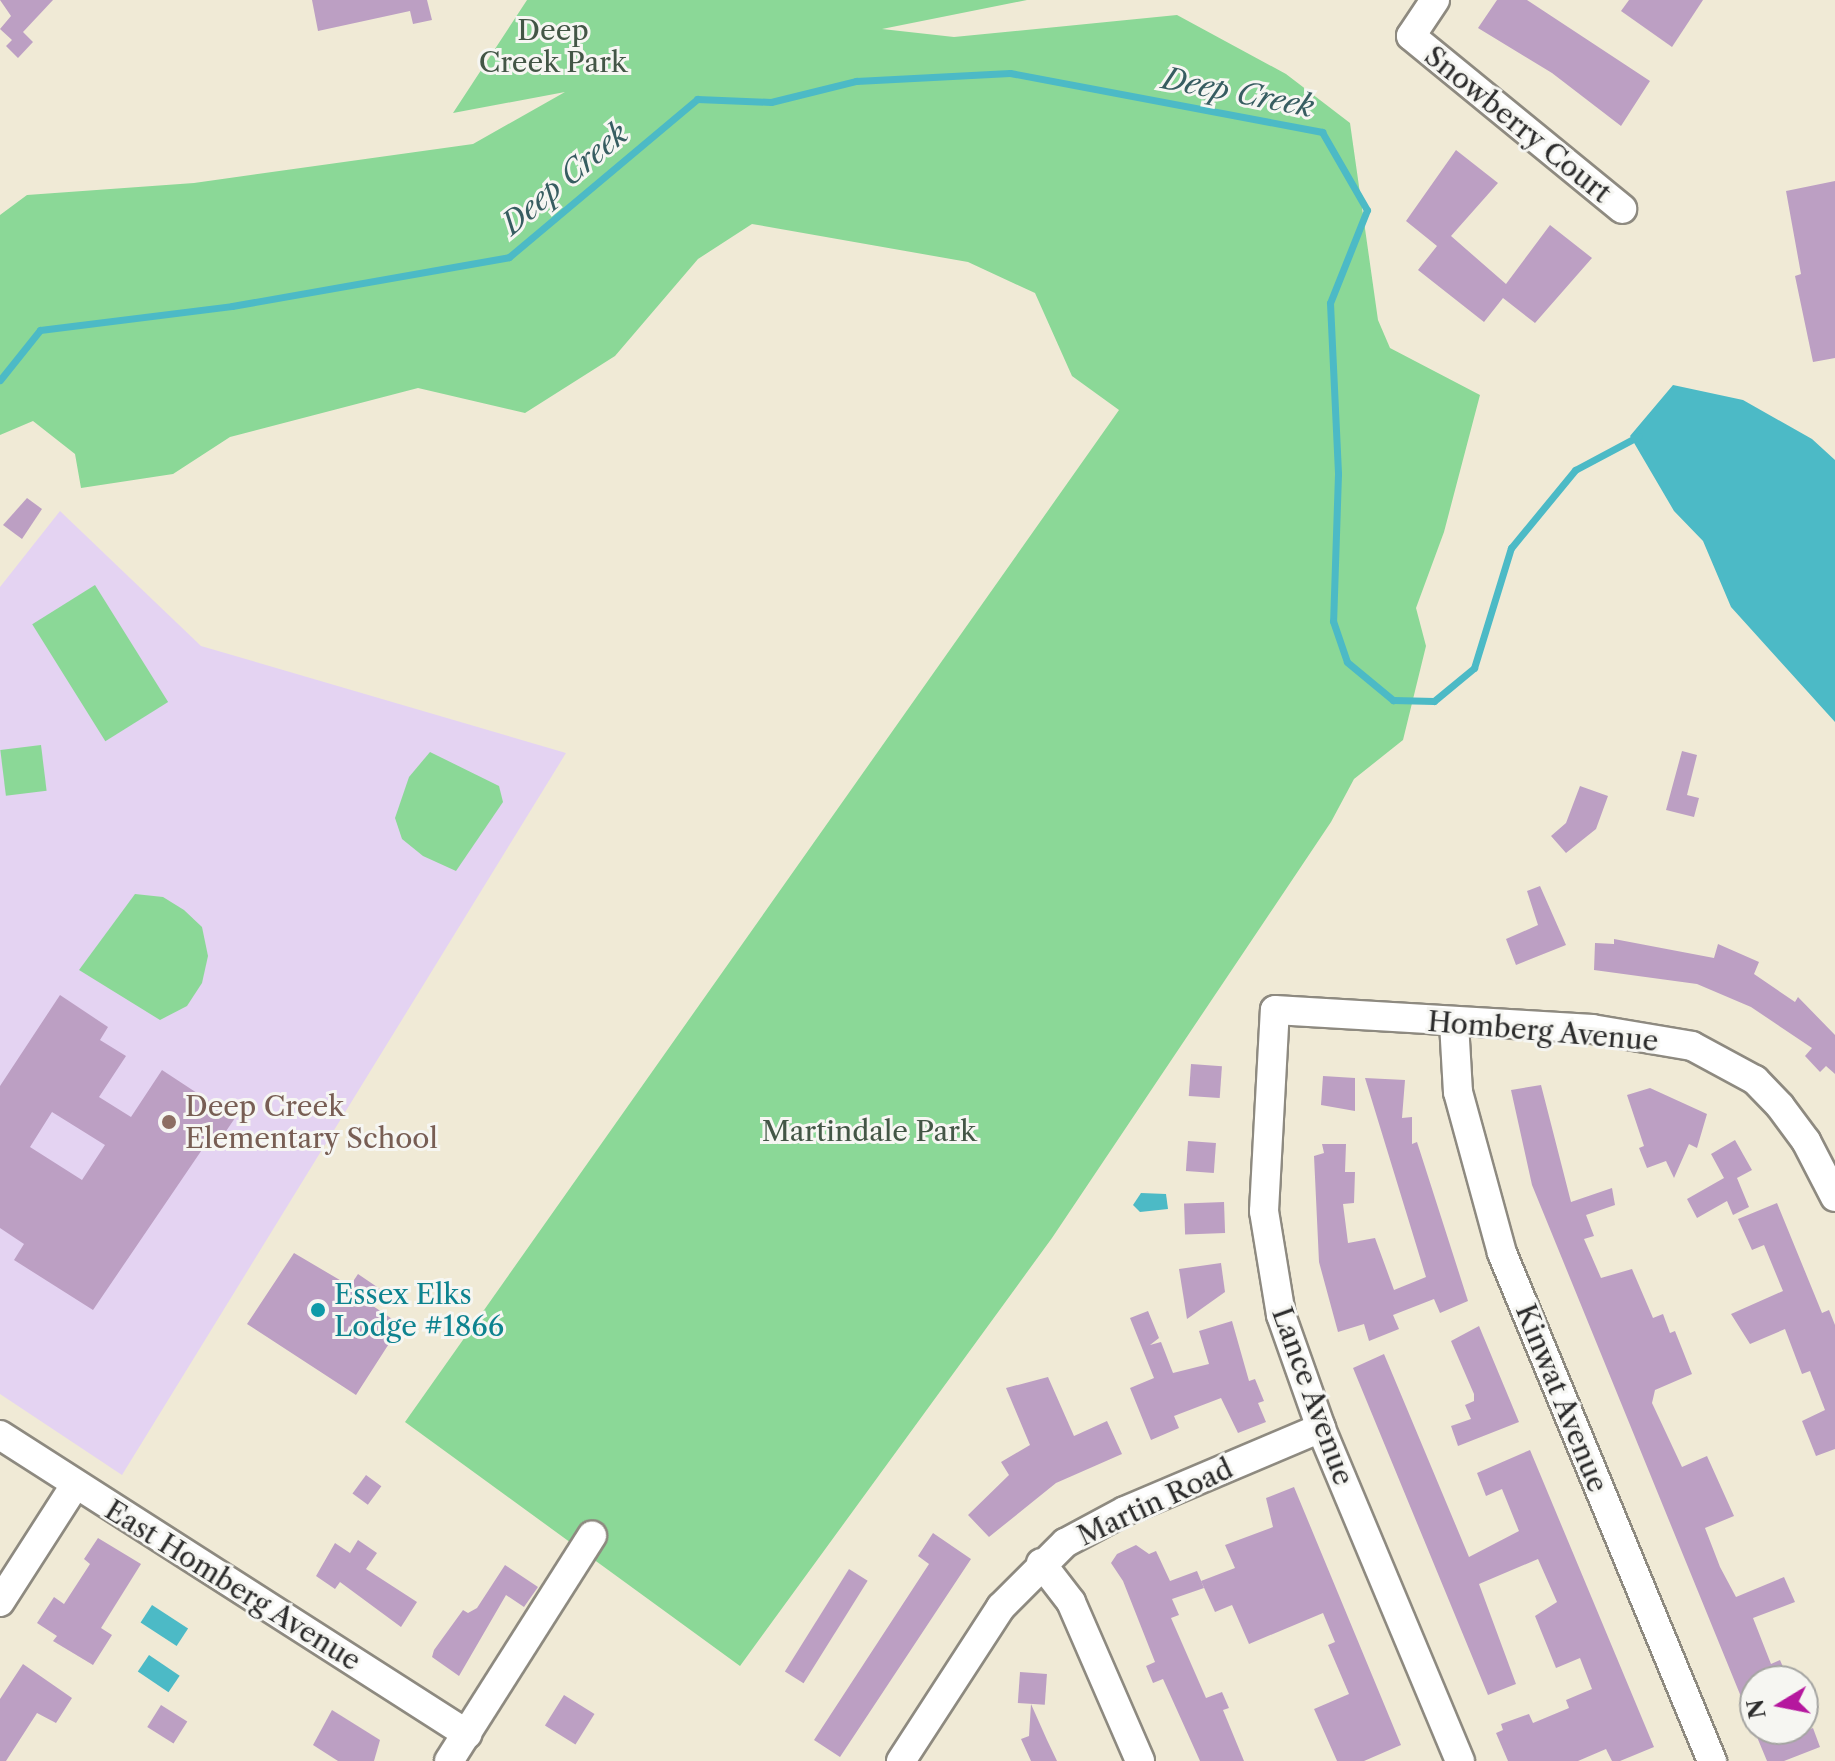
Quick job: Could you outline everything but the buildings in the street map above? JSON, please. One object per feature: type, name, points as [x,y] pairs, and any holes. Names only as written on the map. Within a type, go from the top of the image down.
[{"type":"street","name":"Snowberry Court","points":[[1435,0],[1411,36],[1622,209]]},
{"type":"street","name":"Homberg Avenue","points":[[1275,1010],[1592,1029],[1703,1051],[1755,1080],[1780,1106],[1806,1141],[1835,1197]]},
{"type":"street","name":"Lance Avenue","points":[[1275,1010],[1264,1211],[1281,1315],[1321,1428],[1460,1761]]},
{"type":"street","name":"Kinwat Avenue","points":[[1454,1023],[1458,1092],[1502,1253],[1712,1761]]},
{"type":"street","name":"Martin Road","points":[[901,1761],[1001,1607],[1041,1563],[1125,1511],[1321,1428]]},
{"type":"street","name":"East Homberg Avenue","points":[[0,1435],[467,1734]]},
{"type":"street","points":[[0,1602],[75,1485]]},
{"type":"street","points":[[449,1761],[592,1536]]},
{"type":"street","points":[[1041,1563],[1071,1602],[1140,1761]]},
{"type":"shaded area","name":"Deep Creek Elementary School","points":[[60,511],[201,646],[566,753],[122,1475],[0,1394],[0,587]]},
{"type":"green space","points":[[527,0],[1027,0],[882,29],[954,37],[1177,15],[1286,74],[1350,123],[1378,320],[1390,348],[1480,395],[1444,532],[1416,608],[1426,646],[1403,740],[1354,779],[1331,822],[1052,1238],[740,1666],[405,1422],[1119,410],[1072,376],[1035,293],[968,262],[752,224],[698,259],[615,356],[525,413],[418,388],[230,437],[173,474],[81,488],[75,454],[33,421],[0,435],[0,215],[27,195],[194,183],[473,144],[565,92],[453,113]]},
{"type":"green space","points":[[95,585],[168,702],[105,741],[32,624]]},
{"type":"green space","points":[[41,745],[47,791],[6,796],[0,750]]},
{"type":"green space","points":[[430,752],[499,786],[503,802],[456,871],[423,856],[402,839],[395,818],[409,777]]},
{"type":"green space","points":[[135,894],[163,897],[184,910],[202,927],[208,956],[202,983],[187,1006],[160,1020],[79,970]]},
{"type":"water","points":[[1673,385],[1743,400],[1812,439],[1835,460],[1835,722],[1731,607],[1703,541],[1674,511],[1630,436]]},
{"type":"water","points":[[1141,1193],[1166,1194],[1168,1209],[1140,1212],[1133,1205]]},
{"type":"water","points":[[152,1605],[188,1628],[177,1646],[141,1623]]},
{"type":"water","points":[[149,1655],[180,1676],[168,1692],[138,1672]]},
{"type":"waterway","name":"Deep Creek","points":[[0,380],[40,330],[232,306],[509,257],[697,99],[771,102],[856,81],[1010,73],[1322,132],[1367,210],[1330,303],[1338,474],[1333,621],[1347,662],[1393,700],[1434,701],[1474,668],[1511,548],[1575,470],[1639,436]]},
{"type":"place","name":"Deep Creek Elementary School","points":[[169,1122]]},
{"type":"place","name":"Essex Elks Lodge #1866","points":[[318,1310]]},
{"type":"park label","name":"Deep Creek Park","points":[[553,46]]},
{"type":"park label","name":"Martindale Park","points":[[869,1131]]}]
